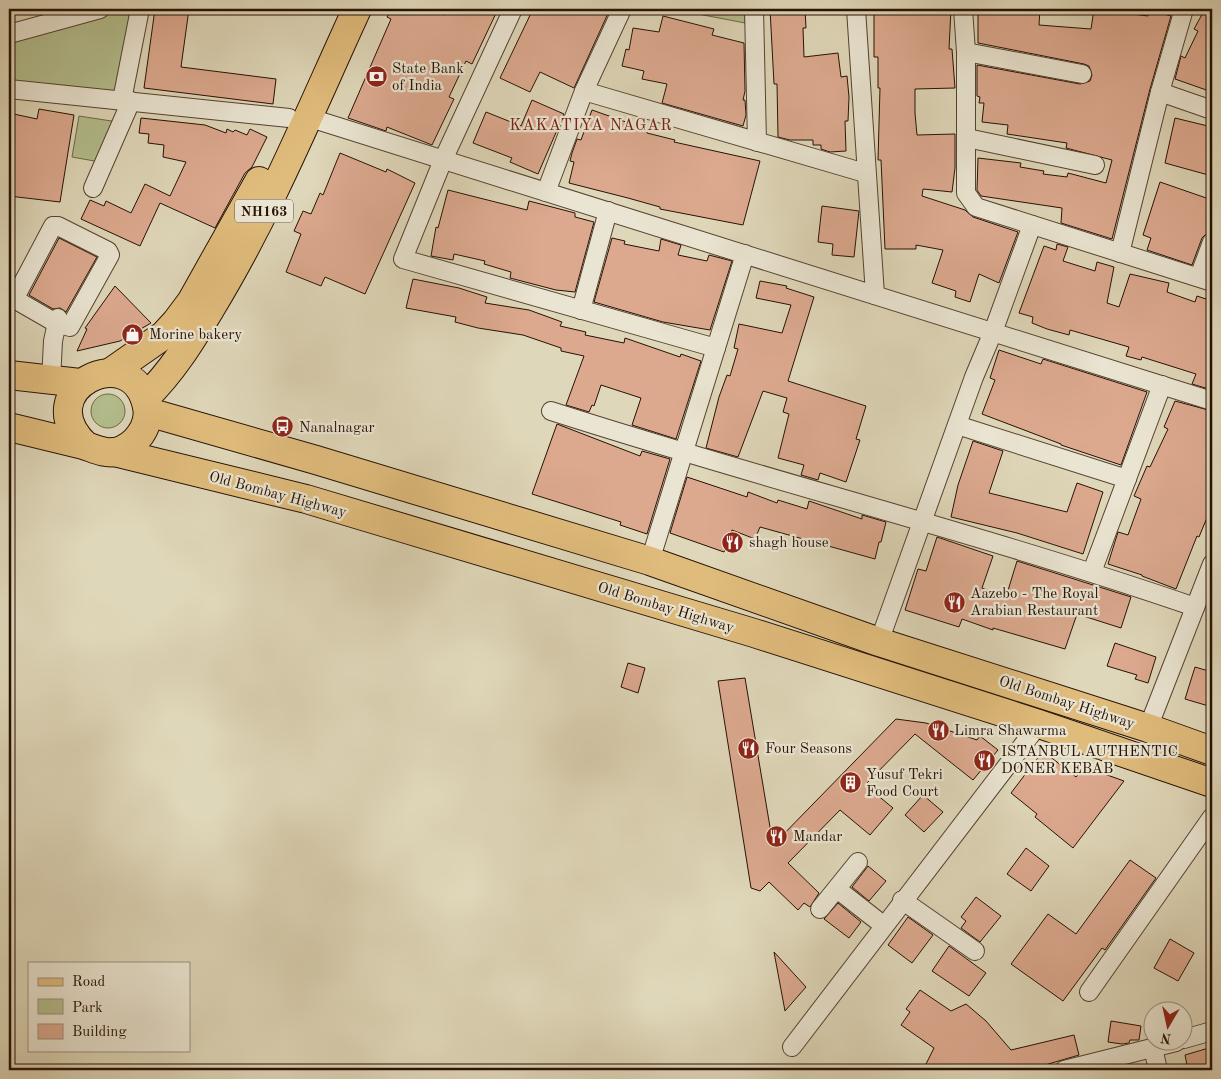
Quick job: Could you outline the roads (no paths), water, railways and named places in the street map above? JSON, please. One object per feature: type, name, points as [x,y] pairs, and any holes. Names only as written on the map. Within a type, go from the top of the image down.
[{"type":"main road","name":"NH163","points":[[114,452],[127,448],[137,440],[145,429],[147,405],[181,357],[244,254],[341,9]]},
{"type":"main road","name":"NH163","points":[[9,375],[80,383],[92,376],[111,372],[164,335],[191,302],[298,118],[357,9]]},
{"type":"main road","points":[[111,372],[132,380],[147,405]]},
{"type":"main road","points":[[80,383],[69,402],[68,412],[70,426],[76,436],[86,446]]},
{"type":"main road","name":"Old Bombay Highway","points":[[147,405],[650,561],[879,642],[1148,728],[1212,751]]},
{"type":"main road","points":[[9,427],[99,451],[114,452]]},
{"type":"main road","name":"Old Bombay Highway","points":[[114,452],[306,499],[754,633],[1039,724],[1212,783]]},
{"type":"main road","points":[[542,570],[557,533]]},
{"type":"street","points":[[9,34],[100,9]]},
{"type":"street","points":[[93,188],[127,100],[140,9]]},
{"type":"street","points":[[513,9],[443,160],[403,259],[716,348]]},
{"type":"street","points":[[546,192],[584,91],[622,9]]},
{"type":"street","points":[[754,9],[757,142]]},
{"type":"street","points":[[856,9],[865,173],[875,295]]},
{"type":"street","points":[[963,9],[966,52],[966,193],[976,207],[1206,280],[1212,242]]},
{"type":"street","points":[[1120,253],[1160,92],[1184,9]]},
{"type":"street","points":[[966,52],[1082,74]]},
{"type":"street","points":[[9,89],[298,118],[443,160],[1212,401]]},
{"type":"street","points":[[584,91],[865,173]]},
{"type":"street","points":[[1160,92],[1212,110]]},
{"type":"street","points":[[967,138],[1095,166]]},
{"type":"street","points":[[581,310],[608,212]]},
{"type":"street","points":[[879,642],[921,522],[1032,225]]},
{"type":"street","points":[[58,226],[108,251],[110,255],[71,327],[57,321],[18,303],[15,297],[51,228],[58,226]]},
{"type":"street","points":[[650,561],[744,254]]},
{"type":"street","points":[[51,380],[53,341],[57,321]]},
{"type":"street","points":[[1092,572],[1162,385]]},
{"type":"street","points":[[551,411],[683,453],[1092,572],[1195,608]]},
{"type":"street","points":[[957,425],[1127,479]]},
{"type":"street","points":[[1148,728],[1212,564]]},
{"type":"street","points":[[792,1047],[902,900],[1039,724]]},
{"type":"street","points":[[1089,992],[1212,816]]},
{"type":"street","points":[[820,908],[858,862]]},
{"type":"street","points":[[837,889],[883,925]]},
{"type":"street","points":[[902,900],[975,951]]},
{"type":"street","points":[[1194,1037],[1212,1031]]},
{"type":"street","points":[[1064,1070],[1144,1050]]},
{"type":"street","points":[[1154,1052],[1158,1070]]},
{"type":"place","name":"State Bank of India","points":[[376,77]]},
{"type":"place","name":"Morine bakery","points":[[133,334]]},
{"type":"place","name":"Nanalnagar","points":[[283,427]]},
{"type":"place","name":"shagh house","points":[[733,542]]},
{"type":"place","name":"Aazebo - The Royal Arabian Restaurant","points":[[954,602]]},
{"type":"place","name":"Limra Shawarma","points":[[938,730]]},
{"type":"place","name":"Four Seasons","points":[[749,748]]},
{"type":"place","name":"ISTANBUL AUTHENTIC DONER KEBAB","points":[[985,760]]},
{"type":"place","name":"Yusuf Tekri Food Court","points":[[850,783]]},
{"type":"place","name":"Mandar","points":[[777,836]]},
{"type":"district","name":"KAKATIYA NAGAR","points":[[591,124]]}]
